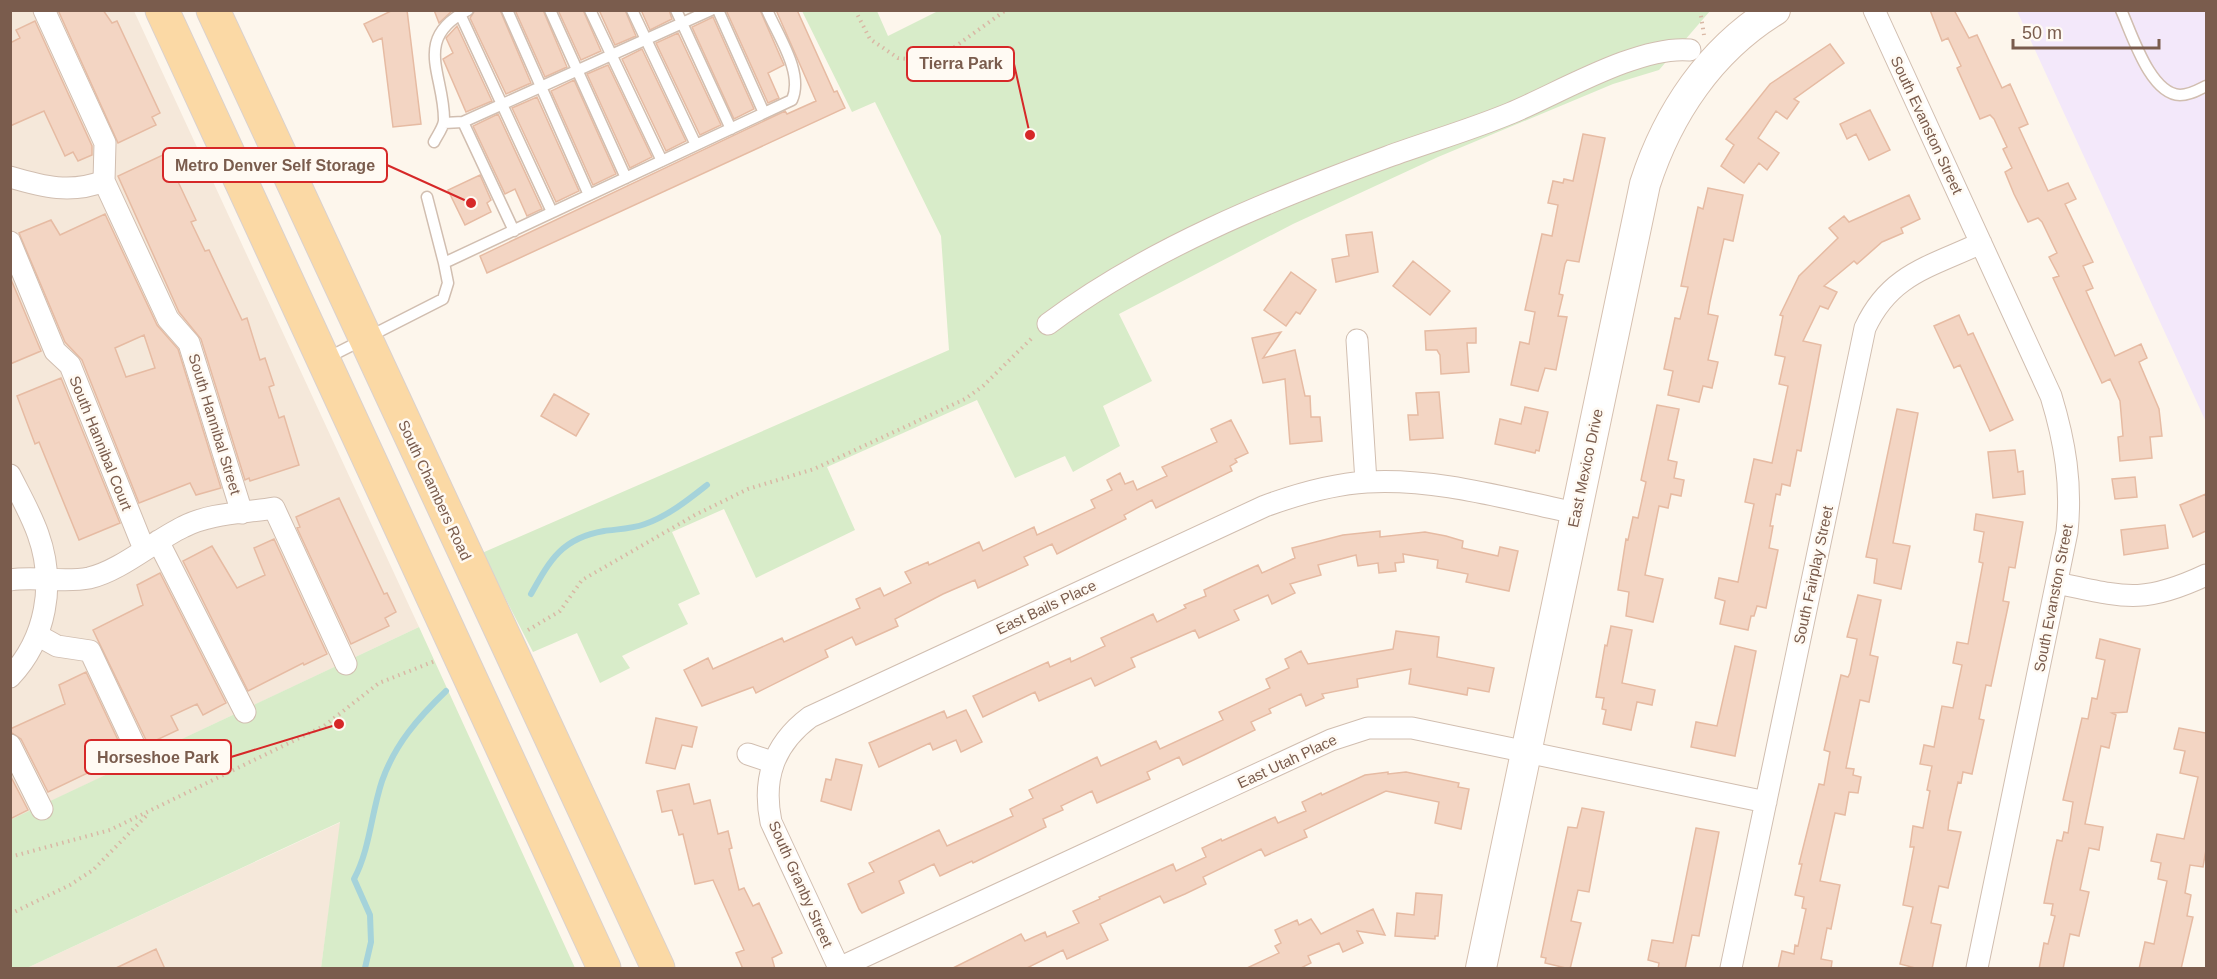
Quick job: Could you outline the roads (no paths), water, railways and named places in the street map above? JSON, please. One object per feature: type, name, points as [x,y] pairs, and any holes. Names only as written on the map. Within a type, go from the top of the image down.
[{"type":"main road","points":[[162,10],[604,969]]},
{"type":"main road","name":"South Chambers Road","points":[[213,10],[657,969]]},
{"type":"street","name":"South Hannibal Street","points":[[44,10],[105,143],[104,181],[168,319],[189,343],[242,513]]},
{"type":"street","name":"East Mexico Drive","points":[[1481,969],[1645,184],[1654,155],[1682,100],[1704,72],[1732,44],[1775,10]]},
{"type":"street","name":"South Evanston Street","points":[[1874,10],[2051,396],[2063,435],[2068,463],[2070,505],[2057,583],[1977,969]]},
{"type":"street","points":[[1048,324],[1082,300],[1157,256],[1305,189],[1509,114],[1636,58],[1697,42]]},
{"type":"street","points":[[10,177],[62,190],[86,188],[104,181]]},
{"type":"street","name":"South Hannibal Court","points":[[10,242],[55,351],[70,365],[151,545]]},
{"type":"street","name":"South Fairplay Street","points":[[1731,969],[1865,328],[1875,307],[1890,290],[1904,279],[1981,243]]},
{"type":"street","points":[[1357,340],[1366,482]]},
{"type":"street","points":[[10,476],[38,535],[46,578],[46,612],[39,636],[22,665],[10,677]]},
{"type":"street","name":"East Bails Place","points":[[772,762],[783,742],[810,717],[1264,506],[1331,487],[1366,482],[1406,482],[1441,485],[1576,513]]},
{"type":"street","name":"South Hannibal Street","points":[[10,580],[88,578],[104,572],[185,525],[203,519],[274,508],[346,664]]},
{"type":"street","points":[[151,545],[245,712]]},
{"type":"street","points":[[2057,583],[2112,595],[2153,596],[2175,590],[2206,575]]},
{"type":"street","points":[[39,636],[57,646],[90,651],[138,753]]},
{"type":"street","name":"East Utah Place","points":[[839,968],[1346,734],[1390,726],[1412,728],[1766,802]]},
{"type":"street","points":[[10,745],[42,809]]},
{"type":"street","points":[[748,754],[772,762]]},
{"type":"street","name":"South Granby Street","points":[[772,762],[767,785],[771,822],[839,968]]},
{"type":"lane","points":[[507,10],[589,195]]},
{"type":"lane","points":[[550,10],[626,178]]},
{"type":"lane","points":[[590,10],[662,161]]},
{"type":"lane","points":[[632,10],[696,145]]},
{"type":"lane","points":[[676,10],[731,129]]},
{"type":"lane","points":[[444,123],[463,122],[711,10]]},
{"type":"lane","points":[[718,10],[764,113]]},
{"type":"lane","points":[[444,263],[792,100],[796,91],[794,71],[767,10]]},
{"type":"lane","points":[[2121,10],[2148,68],[2160,87],[2181,95],[2206,86]]},
{"type":"lane","points":[[434,142],[444,123],[434,51],[438,34],[464,12],[552,212]]},
{"type":"lane","points":[[463,122],[514,231]]},
{"type":"lane","points":[[324,359],[443,299],[448,283],[427,197]]},
{"type":"waterway","points":[[531,594],[551,561],[567,545],[590,534],[635,527],[653,521],[678,507],[707,485]]},
{"type":"waterway","points":[[365,968],[371,942],[370,915],[354,879],[364,856],[378,793],[387,768],[401,743],[426,711],[446,691]]},
{"type":"place","name":"Tierra Park","points":[[1030,135]]},
{"type":"place","name":"Metro Denver Self Storage","points":[[471,203]]},
{"type":"place","name":"Horseshoe Park","points":[[339,724]]}]
